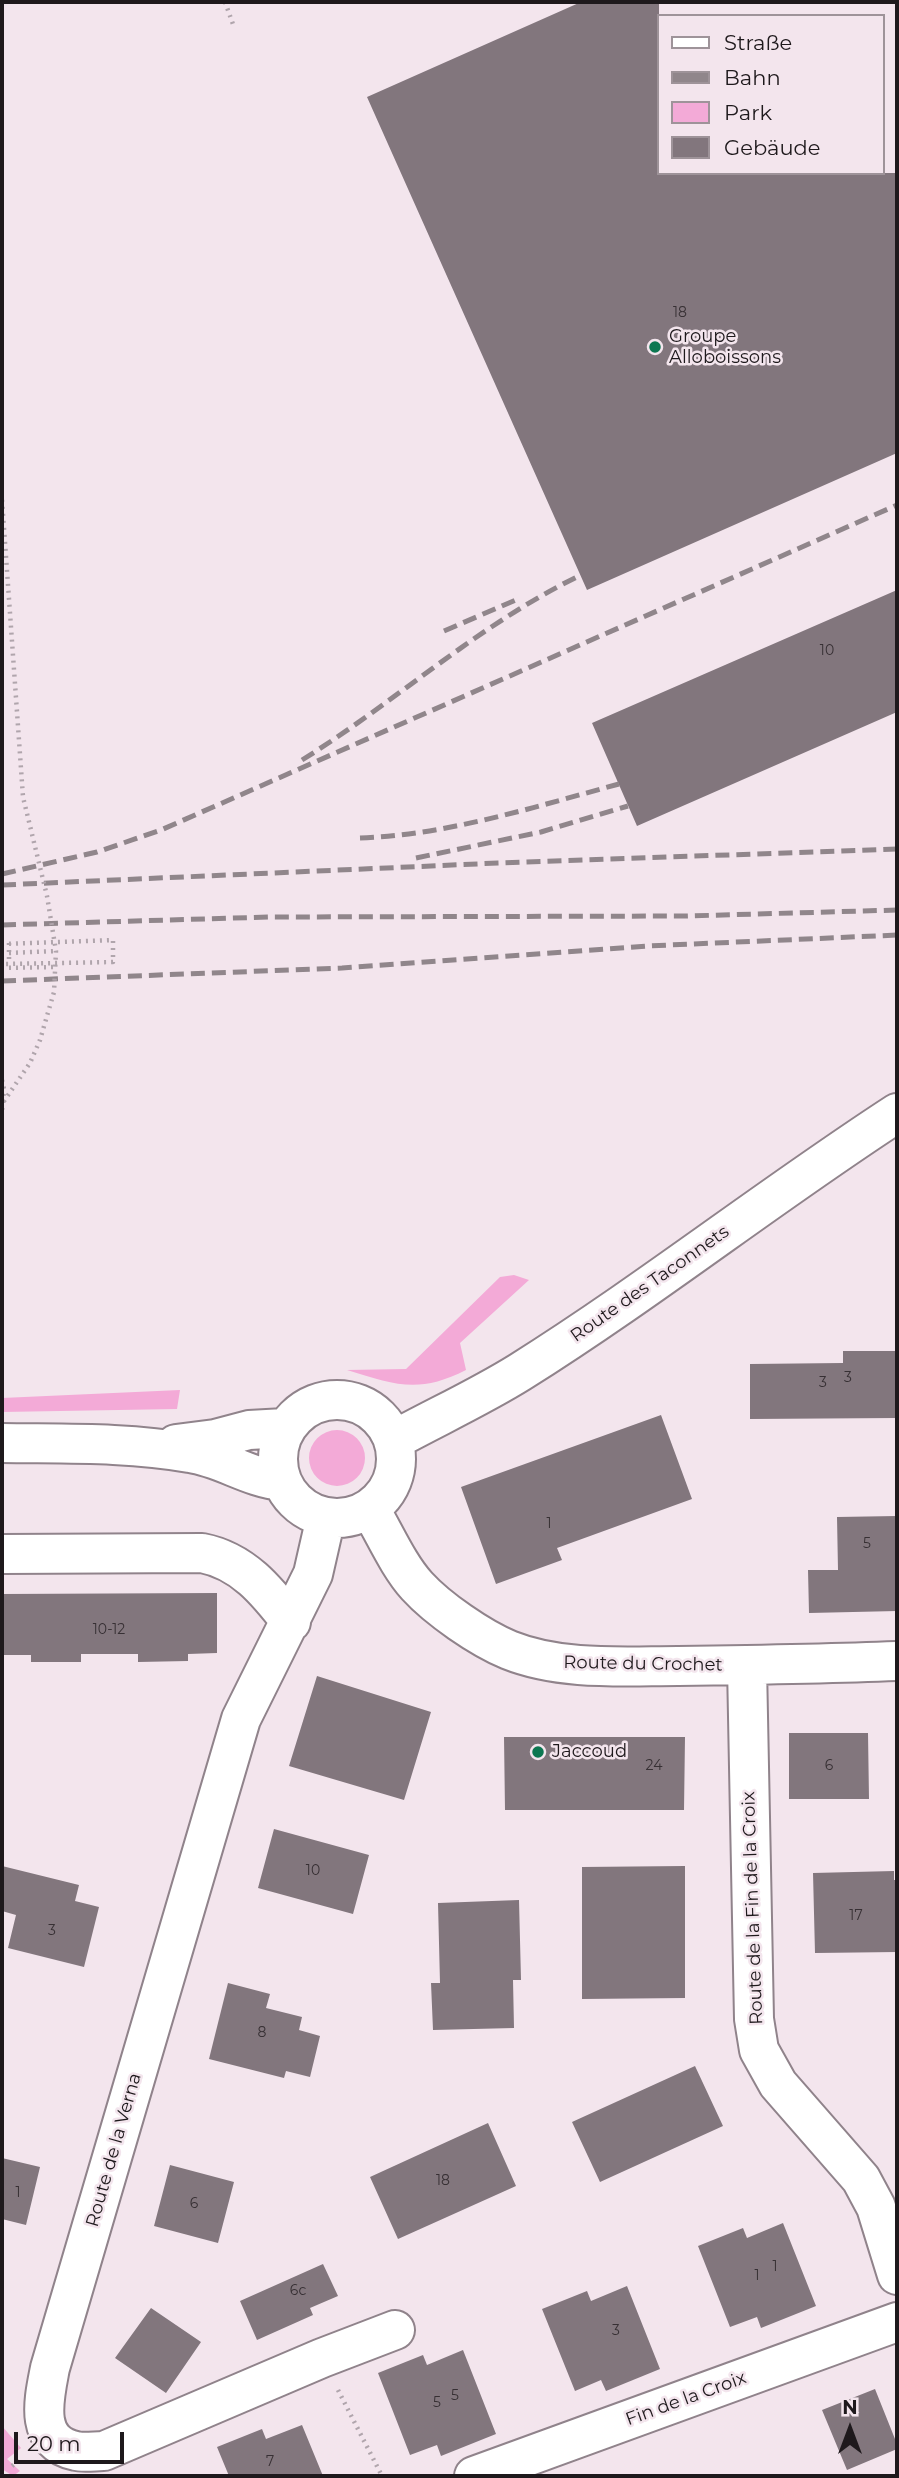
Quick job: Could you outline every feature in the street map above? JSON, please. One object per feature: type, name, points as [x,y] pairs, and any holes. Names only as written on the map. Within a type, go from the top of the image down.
[{"type":"street","name":"Route des Taconnets","points":[[394,1440],[518,1373],[897,1113]]},
{"type":"street","points":[[343,1400],[361,1405],[377,1416],[394,1440],[397,1465],[393,1482],[383,1497],[370,1509],[356,1515],[326,1517],[307,1509],[282,1481],[278,1466],[278,1444],[285,1428],[293,1416],[325,1401],[343,1400]]},
{"type":"street","points":[[2,1443],[149,1447],[191,1443],[249,1430],[285,1428]]},
{"type":"street","points":[[149,1447],[213,1458],[247,1474],[282,1481]]},
{"type":"street","name":"Route du Crochet","points":[[370,1509],[417,1586],[458,1621],[509,1650],[553,1662],[616,1667],[897,1661]]},
{"type":"street","name":"Route de la Verna","points":[[326,1517],[313,1574],[242,1719],[50,2368],[43,2403],[44,2424],[55,2441],[76,2451],[104,2451],[322,2358],[395,2330]]},
{"type":"street","points":[[2,1554],[202,1553],[218,1556],[237,1565],[267,1591],[291,1622]]},
{"type":"street","name":"Route de la Fin de la Croix","points":[[747,1666],[754,2019],[759,2050],[778,2084],[861,2179],[876,2207],[897,2275]]},
{"type":"street","name":"Fin de la Croix","points":[[474,2476],[897,2322]]},
{"type":"path","points":[[225,2],[234,27]]},
{"type":"path","points":[[2,500],[23,797],[47,896],[56,951],[54,992],[40,1040],[30,1063],[2,1104]]},
{"type":"path","points":[[2,943],[55,940]]},
{"type":"path","points":[[2,943],[113,940],[113,962],[2,966]]},
{"type":"path","points":[[9,943],[9,964]]},
{"type":"path","points":[[9,953],[56,951]]},
{"type":"path","points":[[2,966],[56,967]]},
{"type":"path","points":[[2,1080],[2,1111]]},
{"type":"path","points":[[322,2358],[382,2476]]},
{"type":"green space","points":[[514,1275],[529,1280],[460,1343],[466,1370],[434,1382],[407,1385],[347,1370],[406,1369],[500,1277]]},
{"type":"green space","points":[[180,1390],[177,1409],[2,1412],[2,1398]]},
{"type":"green space","points":[[331,1430],[343,1430],[353,1434],[361,1442],[365,1458],[361,1474],[353,1482],[343,1486],[331,1486],[321,1482],[313,1474],[309,1464],[309,1452],[313,1442],[321,1434]]},
{"type":"green space","points":[[2,2426],[21,2448],[7,2459],[20,2471],[13,2476],[2,2469]]},
{"type":"building","points":[[581,2],[659,2],[657,175],[897,173],[897,453],[587,590],[367,97]]},
{"type":"building","points":[[897,590],[897,712],[637,826],[592,723]]},
{"type":"building","points":[[843,1351],[896,1351],[896,1418],[750,1419],[750,1364],[843,1363]]},
{"type":"building","points":[[661,1415],[692,1499],[557,1548],[562,1560],[496,1584],[461,1487]]},
{"type":"building","points":[[897,1516],[897,1611],[809,1613],[808,1570],[838,1570],[837,1517]]},
{"type":"building","points":[[217,1593],[217,1653],[188,1654],[188,1661],[138,1662],[138,1654],[81,1654],[81,1662],[31,1662],[31,1655],[2,1655],[2,1594]]},
{"type":"building","points":[[317,1676],[431,1712],[404,1800],[289,1766]]},
{"type":"building","points":[[789,1733],[868,1733],[869,1799],[789,1799]]},
{"type":"building","points":[[504,1737],[685,1737],[684,1810],[505,1810]]},
{"type":"building","points":[[274,1829],[369,1855],[353,1914],[258,1888]]},
{"type":"building","points":[[2,1866],[79,1885],[75,1901],[99,1907],[84,1967],[8,1948],[16,1915],[2,1911]]},
{"type":"building","points":[[685,1866],[685,1998],[582,1999],[582,1867]]},
{"type":"building","points":[[894,1871],[894,1880],[897,1880],[897,1952],[815,1953],[813,1873]]},
{"type":"building","points":[[519,1900],[521,1980],[513,1980],[514,2028],[433,2030],[431,1983],[440,1983],[438,1903]]},
{"type":"building","points":[[228,1983],[270,1994],[266,2008],[302,2017],[299,2030],[320,2036],[310,2077],[286,2071],[284,2078],[209,2059]]},
{"type":"building","points":[[695,2066],[723,2126],[600,2182],[572,2122]]},
{"type":"building","points":[[488,2123],[516,2186],[398,2239],[370,2177]]},
{"type":"building","points":[[2,2158],[40,2167],[26,2225],[2,2219]]},
{"type":"building","points":[[170,2165],[234,2182],[218,2243],[154,2226]]},
{"type":"building","points":[[783,2223],[816,2306],[761,2328],[757,2317],[730,2327],[698,2246],[743,2228],[747,2238]]},
{"type":"building","points":[[323,2264],[338,2296],[310,2308],[313,2315],[257,2340],[240,2301]]},
{"type":"building","points":[[627,2286],[660,2369],[606,2391],[601,2380],[575,2391],[542,2309],[587,2291],[591,2301]]},
{"type":"building","points":[[151,2308],[201,2342],[166,2393],[115,2358]]},
{"type":"building","points":[[463,2350],[496,2434],[441,2456],[437,2445],[410,2455],[378,2373],[423,2355],[427,2365]]},
{"type":"building","points":[[875,2389],[897,2449],[847,2470],[822,2410]]},
{"type":"building","points":[[302,2425],[323,2476],[229,2476],[217,2447],[262,2429],[266,2439]]},
{"type":"railway","points":[[2,874],[97,852],[161,830],[897,505]]},
{"type":"railway","points":[[302,760],[508,616],[581,575]]},
{"type":"railway","points":[[444,631],[518,599]]},
{"type":"railway","points":[[360,838],[458,826],[619,784]]},
{"type":"railway","points":[[416,858],[541,832],[628,806]]},
{"type":"railway","points":[[2,885],[897,849]]},
{"type":"railway","points":[[2,925],[269,917],[687,916],[897,910]]},
{"type":"railway","points":[[2,981],[342,968],[647,946],[897,935]]},
{"type":"place","name":"Groupe Alloboissons","points":[[655,347]]},
{"type":"place","name":"Jaccoud","points":[[538,1752]]}]
